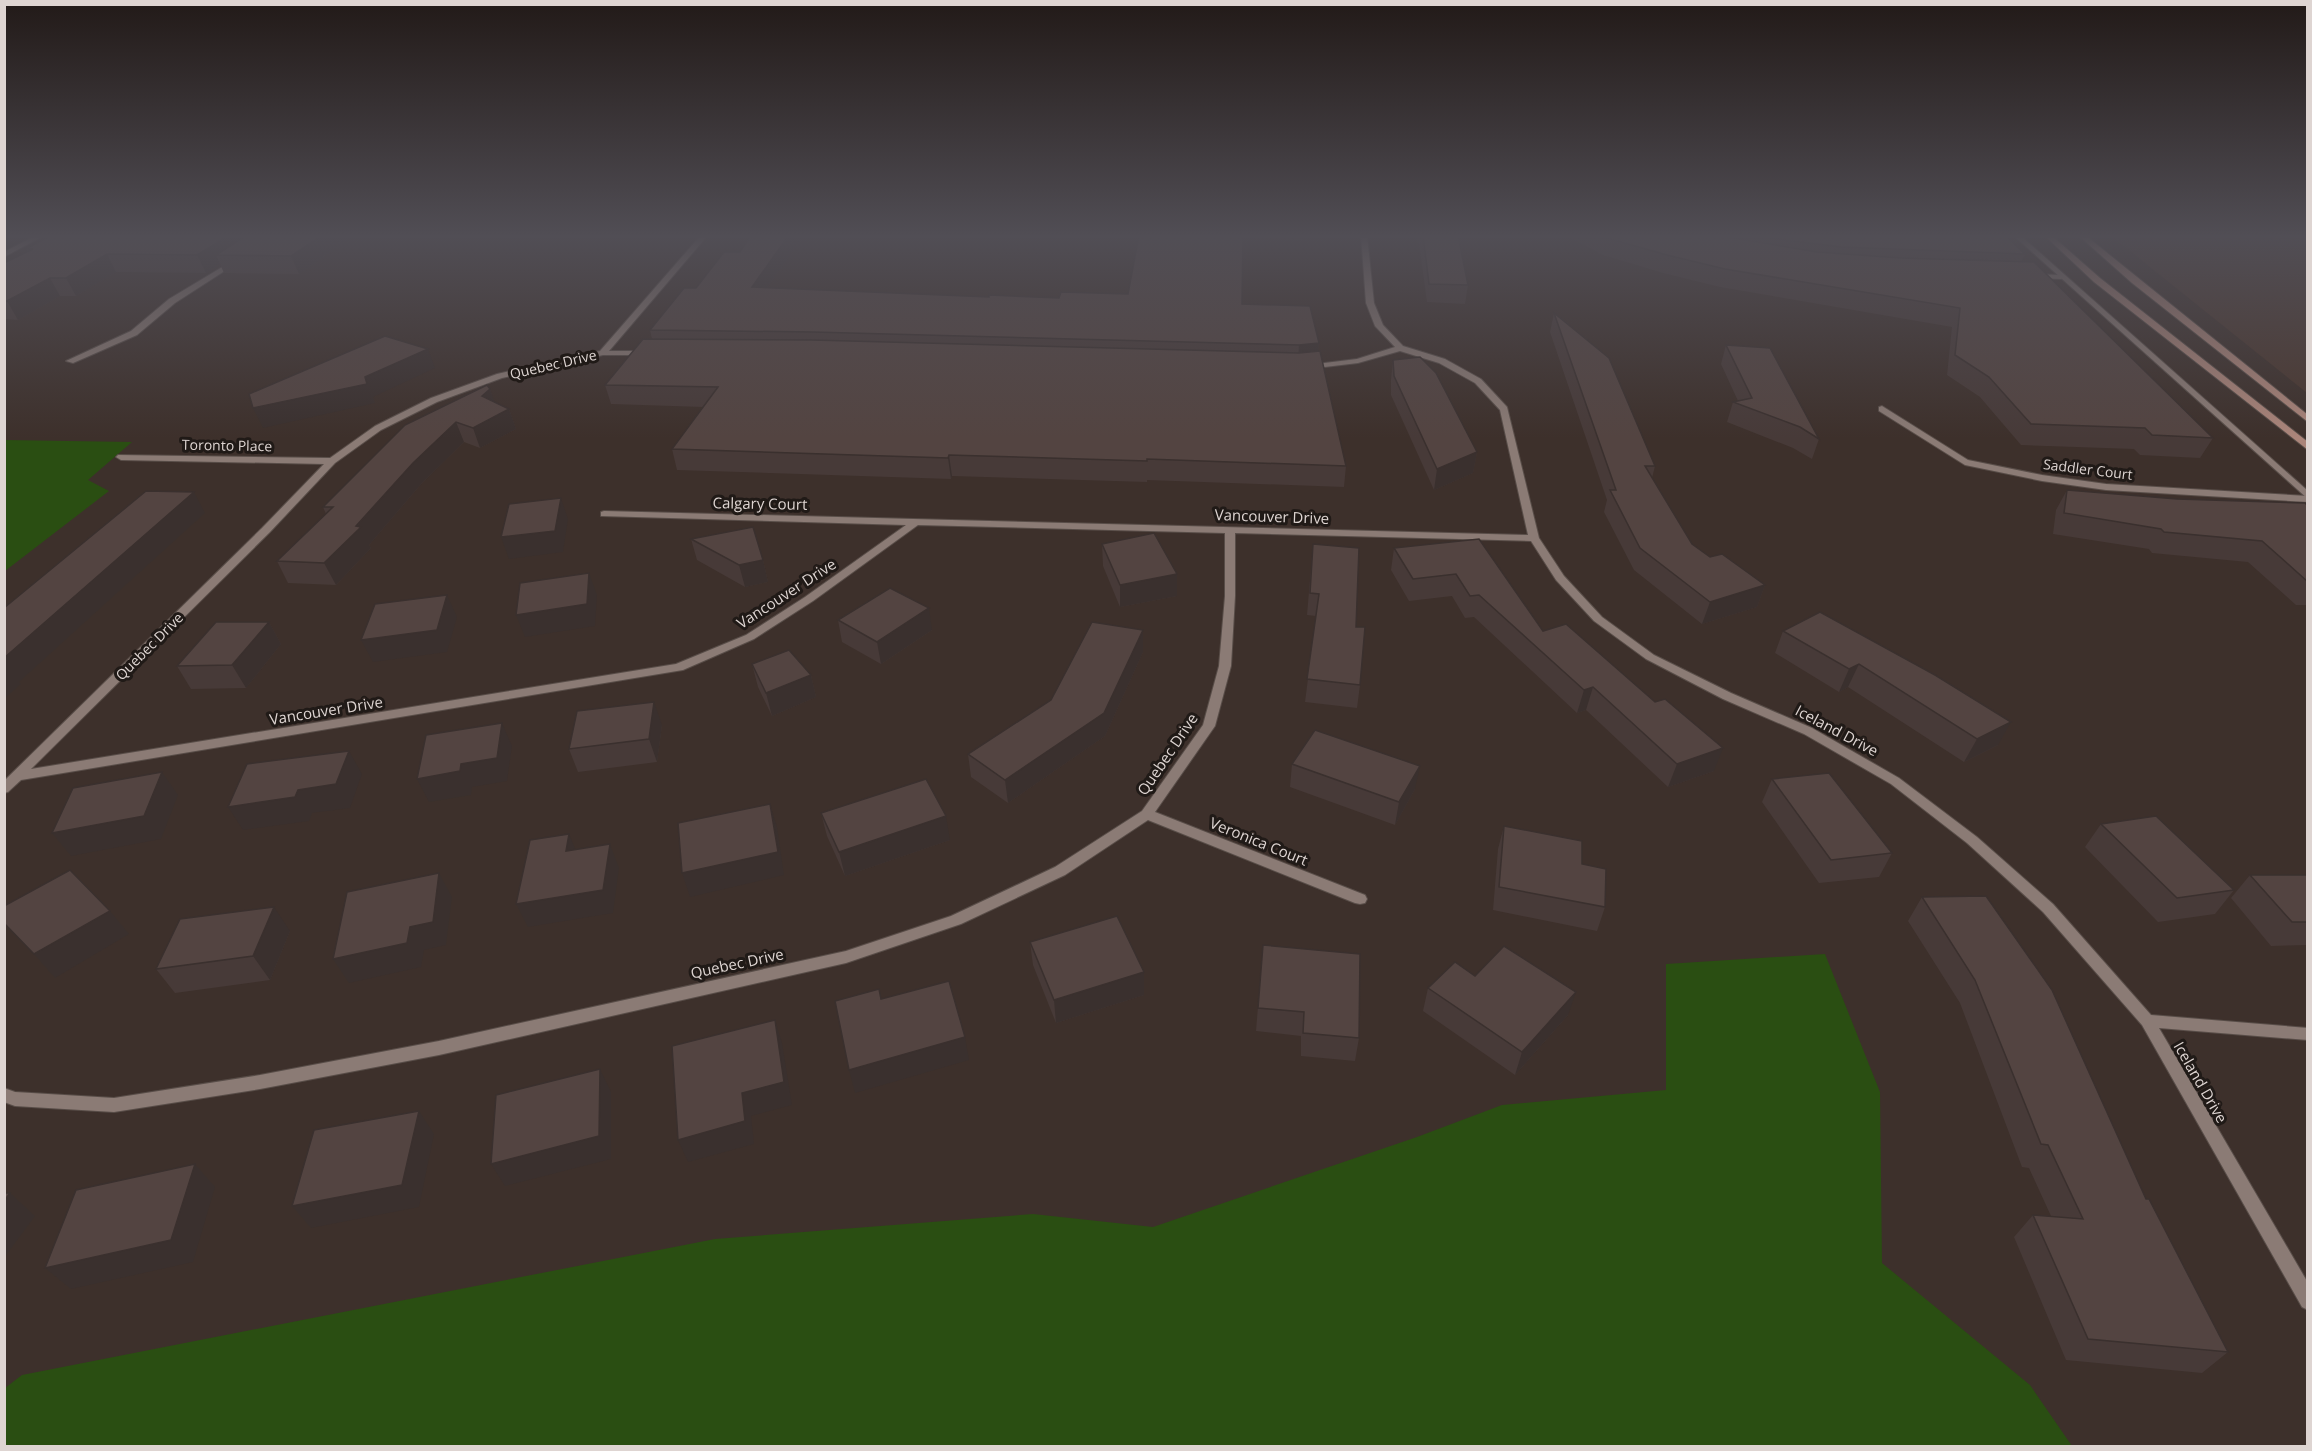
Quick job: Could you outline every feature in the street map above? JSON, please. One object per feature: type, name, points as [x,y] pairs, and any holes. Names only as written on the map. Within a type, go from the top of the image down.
[{"type":"street","points":[[70,361],[134,333],[170,303]]},
{"type":"street","points":[[603,353],[646,303]]},
{"type":"street","name":"Iceland Drive","points":[[1370,303],[1379,326],[1400,348],[1442,361],[1478,381],[1504,409],[1534,538],[1560,578],[1598,619],[1650,657],[1727,696],[1808,731],[1895,781],[1972,840],[2048,908],[2147,1021],[2307,1301]]},
{"type":"street","points":[[2090,303],[2307,498]]},
{"type":"street","points":[[2126,303],[2307,447]]},
{"type":"street","points":[[2162,303],[2307,420]]},
{"type":"street","points":[[1298,368],[1358,361],[1400,348]]},
{"type":"street","name":"Quebec Drive","points":[[4,789],[266,530],[332,461],[378,428],[434,400],[500,376],[603,353],[662,353]]},
{"type":"street","name":"Saddler Court","points":[[1882,409],[1965,462],[2042,478],[2106,487],[2307,498]]},
{"type":"street","name":"Toronto Place","points":[[121,457],[332,461]]},
{"type":"street","name":"Calgary Court","points":[[604,514],[916,522]]},
{"type":"street","name":"Vancouver Drive","points":[[17,776],[679,667],[750,637],[809,599],[916,522],[1534,538]]},
{"type":"street","name":"Quebec Drive","points":[[4,1095],[15,1098],[114,1106],[260,1082],[439,1048],[846,957],[956,920],[1060,871],[1147,814],[1209,726],[1225,666],[1230,596],[1230,530]]},
{"type":"street","name":"Veronica Court","points":[[1147,814],[1360,899]]},
{"type":"street","points":[[2147,1021],[2307,1034]]},
{"type":"shaded area","points":[[2194,303],[2307,303],[2307,393]]},
{"type":"green space","points":[[5,440],[132,442],[88,480],[109,491],[5,571]]},
{"type":"green space","points":[[1825,954],[1880,1092],[1882,1263],[2030,1385],[2072,1446],[5,1446],[5,1388],[22,1375],[715,1239],[1033,1214],[1153,1227],[1417,1137],[1502,1105],[1666,1090],[1666,964]]},
{"type":"building","points":[[672,303],[1242,303],[1310,306],[1319,343],[1299,345],[650,330]]},
{"type":"building","points":[[1928,303],[2075,303],[2213,438],[2152,435],[2145,428],[2031,424],[1989,377],[1955,355],[1960,308]]},
{"type":"building","points":[[1554,313],[1609,358],[1655,466],[1645,466],[1692,544],[1710,557],[1722,554],[1765,585],[1710,602],[1640,548],[1610,490],[1616,490]]},
{"type":"building","points":[[385,336],[428,349],[365,377],[367,384],[253,408],[249,394]]},
{"type":"building","points":[[643,339],[812,340],[1299,353],[1320,351],[1346,466],[949,455],[948,458],[672,449],[718,387],[605,385]]},
{"type":"building","points":[[1726,345],[1770,348],[1819,439],[1800,427],[1733,402],[1752,398]]},
{"type":"building","points":[[1420,357],[1436,373],[1477,452],[1437,469],[1394,376],[1393,360]]},
{"type":"building","points":[[487,385],[490,389],[482,396],[509,409],[473,428],[456,422],[413,463],[356,526],[361,527],[324,563],[277,561],[333,507],[323,507],[405,425]]},
{"type":"building","points":[[2067,490],[2177,499],[2305,503],[2307,505],[2307,581],[2262,541],[2164,532],[2161,529],[2064,513]]},
{"type":"building","points":[[146,491],[194,492],[4,658],[4,608]]},
{"type":"building","points":[[561,498],[555,531],[501,537],[509,504]]},
{"type":"building","points":[[753,527],[763,560],[739,565],[691,539]]},
{"type":"building","points":[[1154,533],[1177,574],[1120,585],[1102,544]]},
{"type":"building","points":[[1479,539],[1543,631],[1566,624],[1655,702],[1665,699],[1723,748],[1677,764],[1593,687],[1584,690],[1479,595],[1470,596],[1456,574],[1413,579],[1394,548]]},
{"type":"building","points":[[1313,544],[1359,548],[1356,627],[1365,627],[1360,685],[1307,679],[1319,594],[1310,593]]},
{"type":"building","points":[[589,573],[587,604],[516,615],[520,583]]},
{"type":"building","points":[[890,588],[929,608],[877,642],[838,620]]},
{"type":"building","points":[[447,595],[437,630],[361,640],[375,604]]},
{"type":"building","points":[[1820,612],[1935,675],[2011,722],[1977,739],[1859,664],[1849,669],[1783,631]]},
{"type":"building","points":[[216,622],[269,622],[232,665],[177,666]]},
{"type":"building","points":[[1092,622],[1143,630],[1104,713],[1005,780],[968,754],[1051,700]]},
{"type":"building","points":[[789,650],[811,675],[766,693],[752,664]]},
{"type":"building","points":[[654,702],[649,739],[569,749],[577,711]]},
{"type":"building","points":[[502,723],[497,758],[461,764],[460,771],[417,779],[426,735]]},
{"type":"building","points":[[1315,730],[1420,766],[1399,802],[1292,764]]},
{"type":"building","points":[[349,751],[336,784],[298,790],[295,797],[228,807],[247,764]]},
{"type":"building","points":[[162,772],[144,816],[52,833],[73,788]]},
{"type":"building","points":[[1829,773],[1892,853],[1831,860],[1772,779]]},
{"type":"building","points":[[926,779],[946,816],[839,852],[821,813]]},
{"type":"building","points":[[770,804],[778,852],[682,873],[678,823]]},
{"type":"building","points":[[2156,816],[2234,890],[2177,898],[2101,824]]},
{"type":"building","points":[[1504,826],[1582,841],[1582,864],[1606,869],[1605,907],[1499,887]]},
{"type":"building","points":[[569,834],[566,851],[610,844],[603,890],[516,904],[530,840]]},
{"type":"building","points":[[70,870],[110,911],[34,954],[4,923],[4,906]]},
{"type":"building","points":[[439,873],[433,922],[410,927],[407,943],[333,959],[347,892]]},
{"type":"building","points":[[2250,875],[2307,875],[2307,922],[2292,922]]},
{"type":"building","points":[[1986,896],[2052,990],[2146,1199],[2149,1199],[2228,1352],[2088,1339],[2033,1215],[2083,1219],[2048,1145],[2041,1144],[1975,980],[1922,897]]},
{"type":"building","points":[[274,907],[253,956],[156,969],[180,919]]},
{"type":"building","points":[[1117,916],[1144,972],[1054,1000],[1030,942]]},
{"type":"building","points":[[1263,945],[1360,954],[1359,1038],[1303,1033],[1304,1012],[1258,1008]]},
{"type":"building","points":[[1504,946],[1576,992],[1522,1052],[1428,988],[1455,962],[1475,976]]},
{"type":"building","points":[[949,981],[965,1037],[849,1070],[835,1001],[879,989],[881,999]]},
{"type":"building","points":[[775,1020],[784,1082],[742,1093],[745,1121],[678,1140],[672,1046]]},
{"type":"building","points":[[600,1069],[599,1136],[491,1164],[496,1095]]},
{"type":"building","points":[[419,1111],[402,1185],[292,1206],[314,1130]]},
{"type":"building","points":[[195,1164],[171,1240],[45,1268],[76,1190]]},
{"type":"building","points":[[4,1193],[10,1193],[4,1201]]}]
